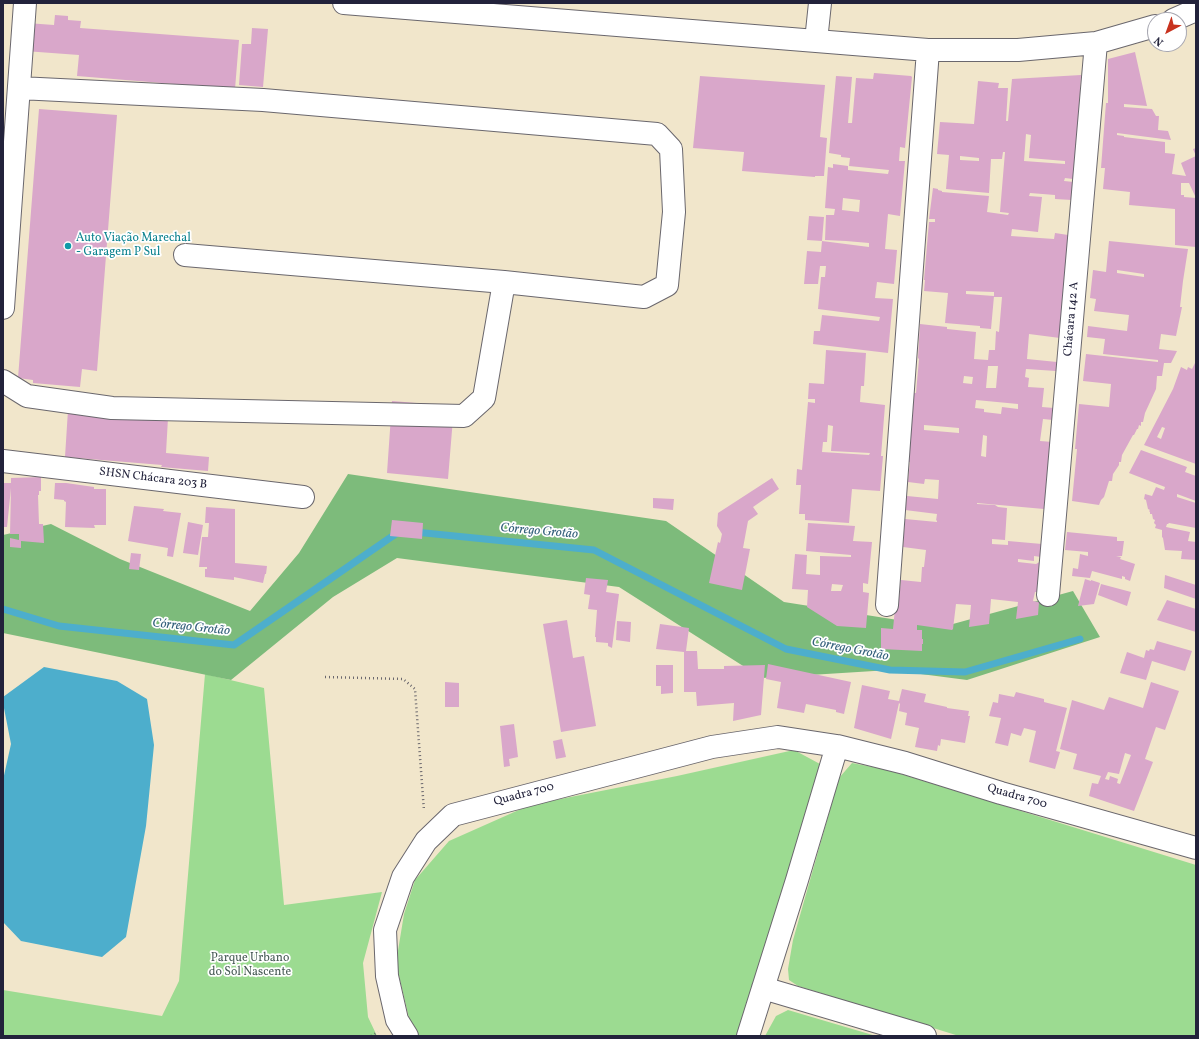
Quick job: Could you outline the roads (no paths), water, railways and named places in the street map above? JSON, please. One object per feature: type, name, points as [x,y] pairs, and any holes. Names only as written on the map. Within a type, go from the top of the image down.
[{"type":"street","points":[[3,308],[25,3]]},
{"type":"street","points":[[344,3],[928,50],[1018,50],[1096,43],[1147,28]]},
{"type":"street","points":[[816,41],[820,3]]},
{"type":"street","name":"Chácara 142 A","points":[[1048,594],[1096,43]]},
{"type":"street","points":[[887,605],[928,50]]},
{"type":"street","points":[[19,88],[263,100],[657,134],[671,149],[674,212],[667,285],[644,296],[504,282],[185,255]]},
{"type":"street","points":[[3,381],[27,396],[112,408],[464,416],[484,398],[504,282]]},
{"type":"street","name":"SHSN Chácara 203 B","points":[[3,461],[303,497]]},
{"type":"street","name":"Quadra 700","points":[[407,1036],[397,1020],[387,976],[385,930],[403,877],[426,841],[453,815],[712,747],[778,737],[837,746],[905,763],[1001,793],[1196,848]]},
{"type":"street","points":[[748,1036],[837,746]]},
{"type":"street","points":[[763,988],[925,1036]]},
{"type":"water","points":[[44,667],[117,681],[147,699],[154,745],[146,826],[126,937],[102,957],[21,941],[3,922],[3,780],[11,744],[3,697]]},
{"type":"waterway","name":"Córrego Grotão","points":[[3,609],[59,626],[234,645],[400,531]]},
{"type":"waterway","name":"Córrego Grotão","points":[[415,532],[594,550],[786,649],[890,670],[965,672],[1080,639]]},
{"type":"place","name":"Auto Viação Marechal - Garagem P Sul","points":[[68,246]]},
{"type":"park label","name":"Parque Urbano do Sol Nascente","points":[[250,966]]}]
